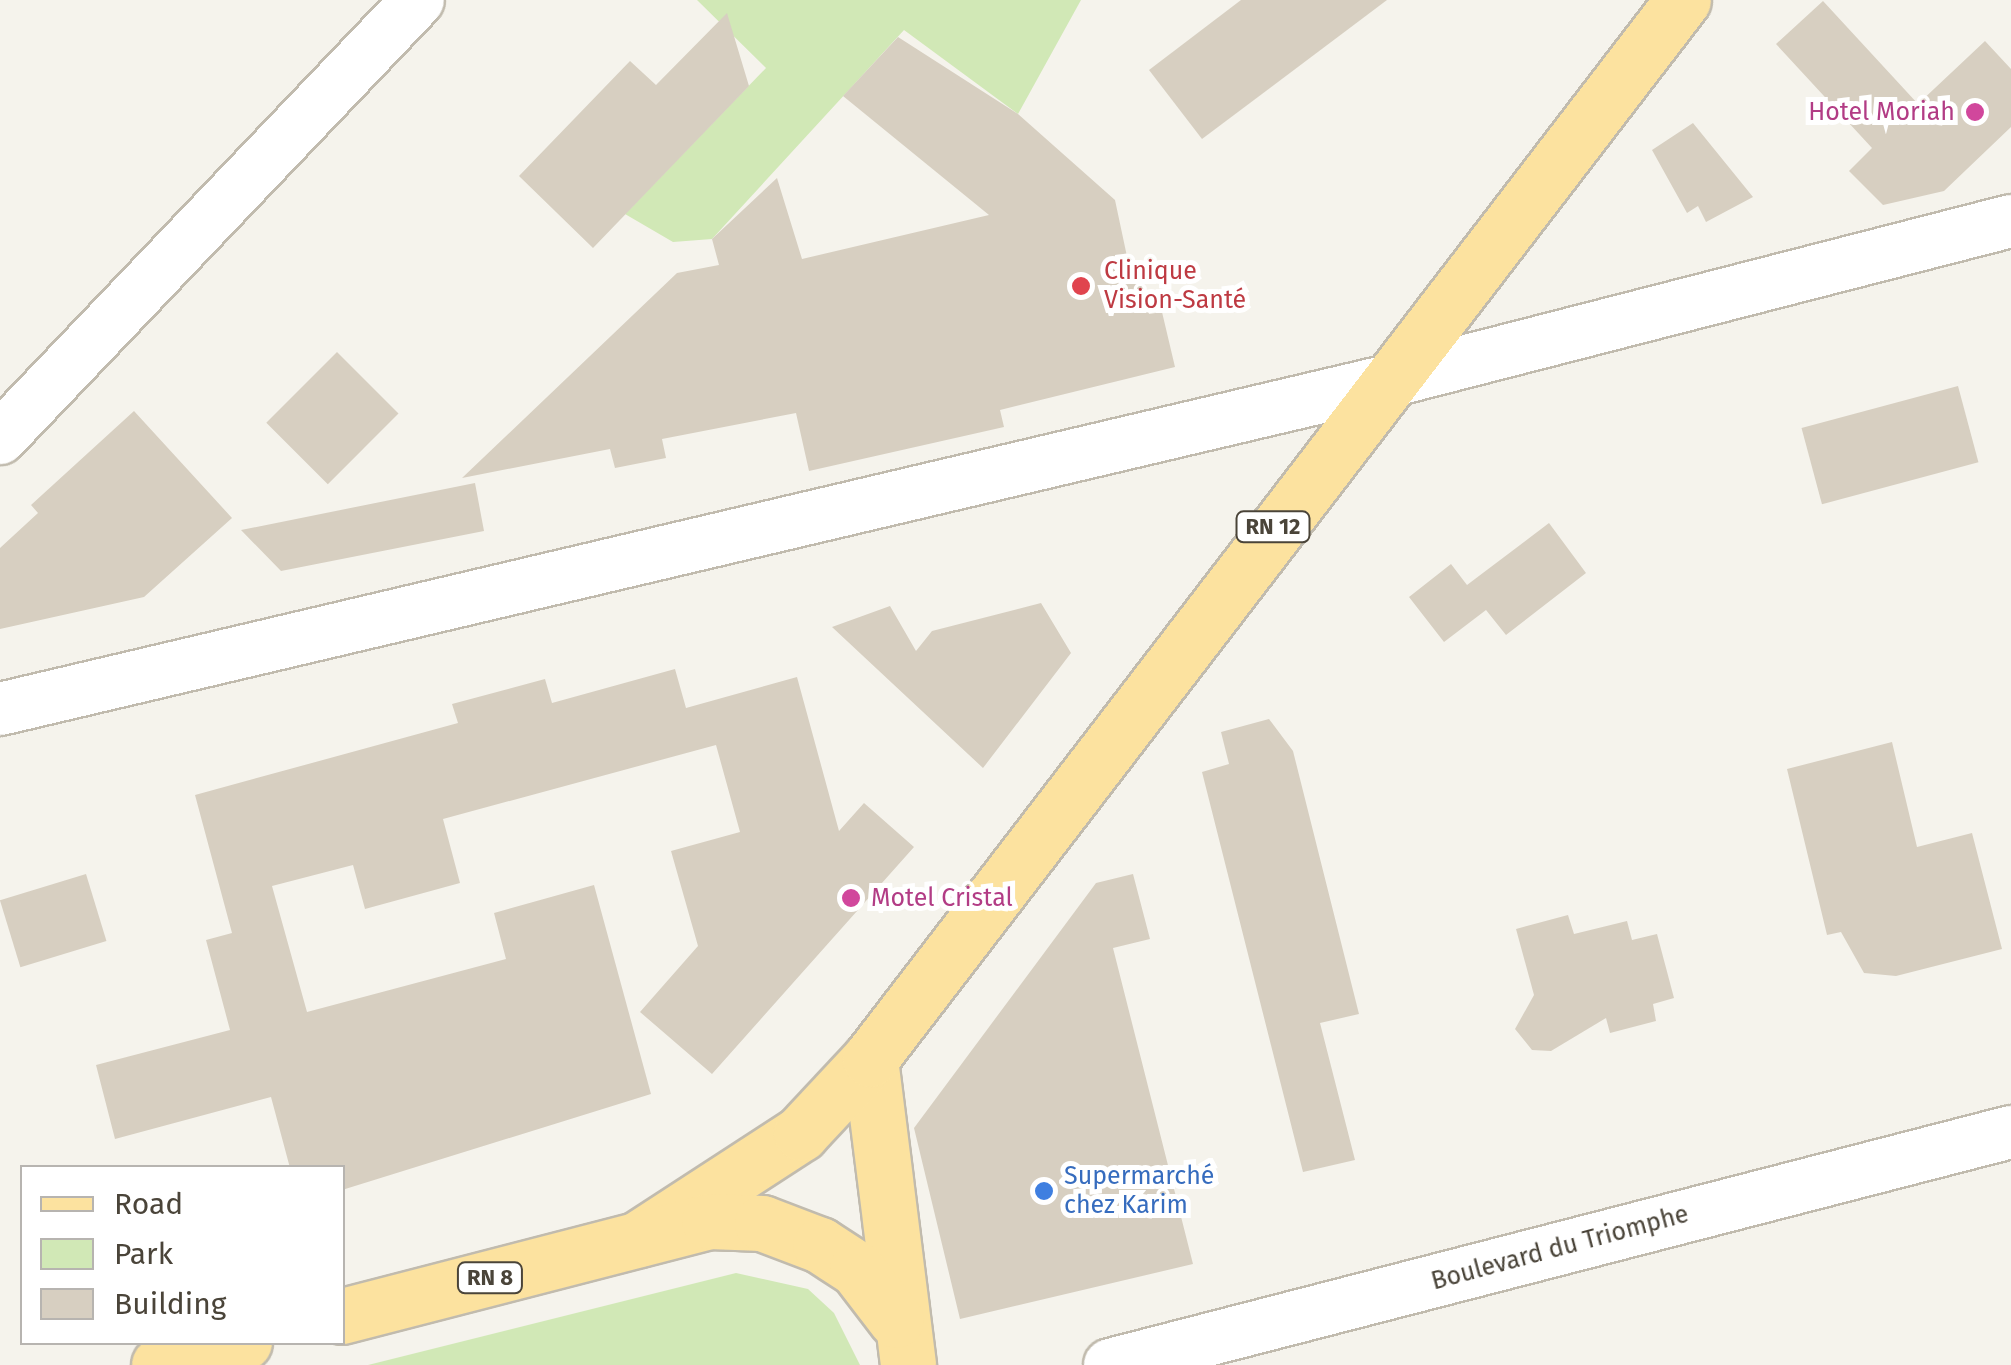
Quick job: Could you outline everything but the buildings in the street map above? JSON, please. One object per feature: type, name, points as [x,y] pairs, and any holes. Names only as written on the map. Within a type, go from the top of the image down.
[{"type":"main road","name":"RN 12","points":[[870,1059],[1683,0]]},
{"type":"main road","name":"RN 8","points":[[638,1240],[801,1133],[870,1059]]},
{"type":"main road","name":"RN 8","points":[[870,1059],[902,1342]]},
{"type":"main road","name":"RN 8","points":[[345,1315],[709,1221],[762,1224],[857,1269],[902,1342]]},
{"type":"main road","points":[[159,1365],[233,1345]]},
{"type":"street","points":[[0,438],[418,0]]},
{"type":"street","points":[[0,708],[1392,380],[2011,221]]},
{"type":"street","points":[[0,686],[114,680]]},
{"type":"street","name":"Boulevard du Triomphe","points":[[1110,1365],[2011,1132]]},
{"type":"green space","points":[[697,0],[1081,0],[1018,114],[904,30],[712,239],[673,242],[625,214],[766,68]]},
{"type":"green space","points":[[736,1273],[808,1289],[834,1313],[860,1365],[368,1365]]},
{"type":"place","name":"Hotel Moriah","points":[[1975,112]]},
{"type":"place","name":"Clinique Vision-Santé","points":[[1081,286]]},
{"type":"place","name":"Motel Cristal","points":[[851,898]]},
{"type":"place","name":"Supermarché chez Karim","points":[[1044,1191]]}]
